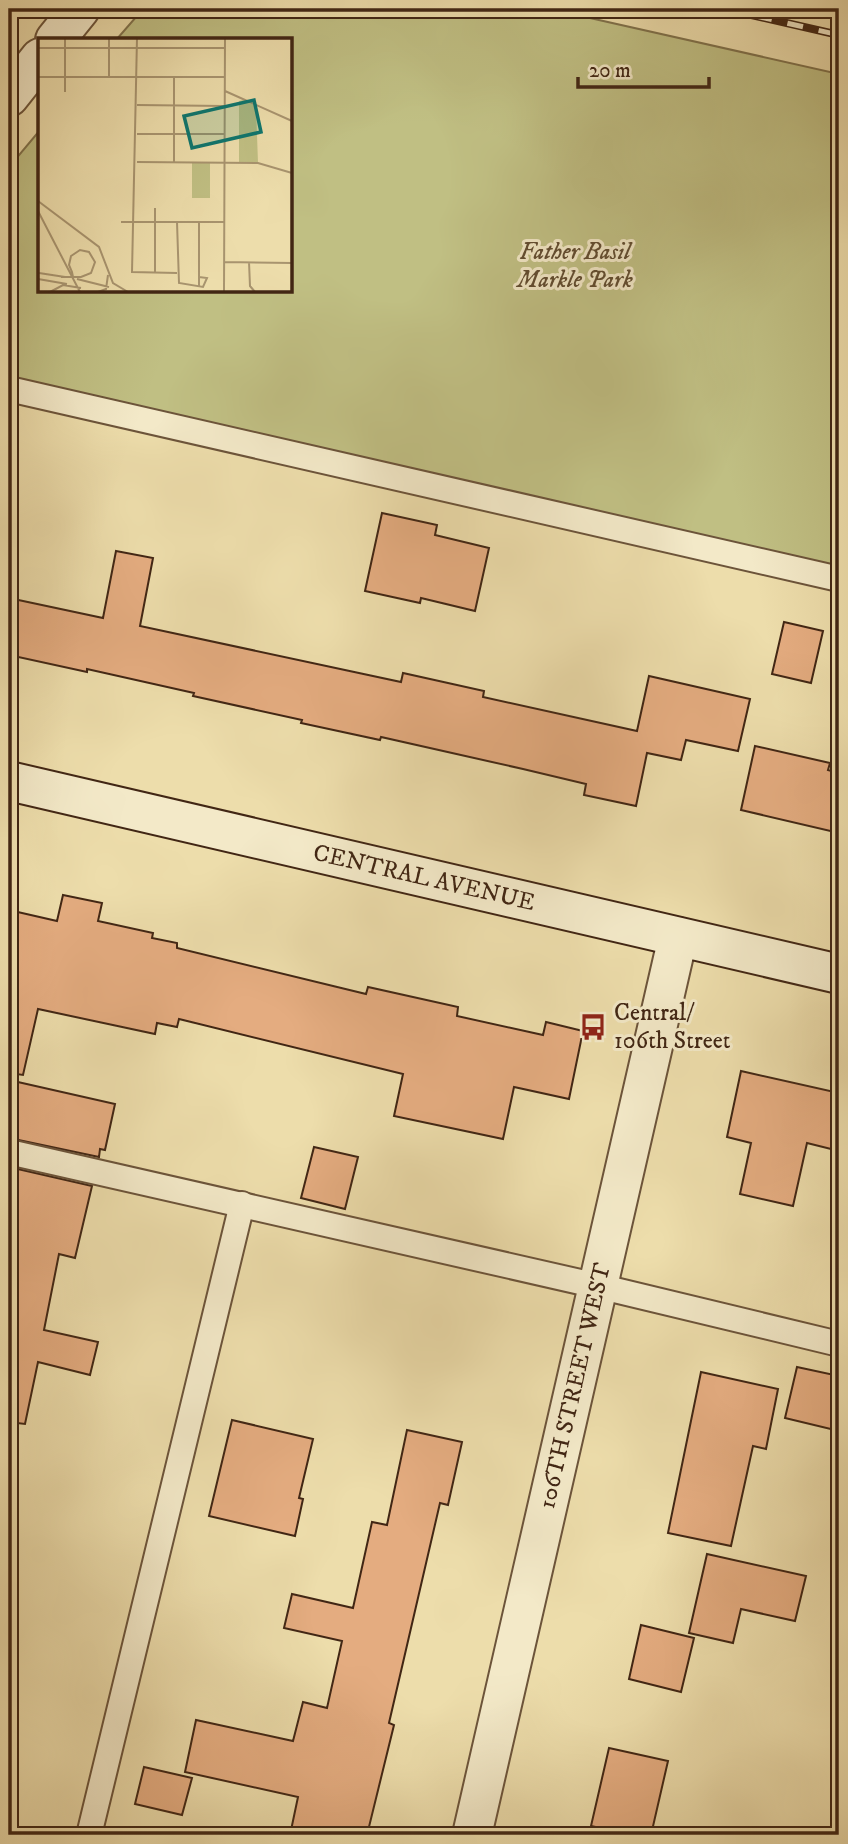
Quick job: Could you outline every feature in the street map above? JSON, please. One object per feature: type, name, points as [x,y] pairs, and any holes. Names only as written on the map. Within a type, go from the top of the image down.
[{"type":"street","points":[[57,38],[80,9]]},
{"type":"street","points":[[9,97],[38,61]]},
{"type":"street","name":"CENTRAL AVENUE","points":[[9,781],[839,974]]},
{"type":"street","name":"106TH STREET WEST","points":[[472,1835],[678,937]]},
{"type":"lane","points":[[9,389],[839,579]]},
{"type":"lane","points":[[9,1152],[598,1286],[839,1344]]},
{"type":"lane","points":[[89,1835],[242,1204]]},
{"type":"green space","name":"Father Basil Markle Park","points":[[143,9],[550,9],[839,74],[839,579],[9,389],[9,167],[38,132],[38,292],[292,292],[292,38],[118,38]]},
{"type":"building","points":[[382,513],[437,525],[435,535],[489,548],[475,611],[421,598],[420,603],[365,591]]},
{"type":"building","points":[[116,551],[153,558],[140,626],[401,682],[403,673],[484,691],[483,697],[637,731],[649,676],[750,699],[738,751],[686,740],[681,760],[647,753],[636,806],[584,795],[586,784],[381,737],[380,740],[301,723],[302,720],[87,669],[87,672],[9,655],[9,598],[103,618]]},
{"type":"building","points":[[784,622],[823,631],[811,683],[772,674]]},
{"type":"building","points":[[755,746],[830,763],[828,770],[839,773],[839,833],[741,810]]},
{"type":"building","points":[[63,895],[102,903],[98,921],[153,933],[152,938],[177,943],[177,948],[366,994],[368,987],[458,1007],[457,1016],[543,1035],[546,1022],[583,1031],[569,1099],[514,1087],[503,1139],[394,1116],[403,1074],[179,1019],[177,1027],[157,1023],[155,1034],[38,1009],[23,1075],[9,1073],[9,910],[57,921]]},
{"type":"building","points":[[741,1071],[839,1093],[839,1151],[807,1143],[793,1206],[740,1194],[751,1143],[727,1137]]},
{"type":"building","points":[[9,1080],[115,1104],[105,1150],[100,1149],[99,1157],[9,1138]]},
{"type":"building","points":[[314,1147],[358,1157],[345,1209],[301,1198]]},
{"type":"building","points":[[9,1167],[92,1186],[75,1258],[59,1254],[44,1330],[98,1342],[90,1375],[38,1362],[25,1424],[9,1422]]},
{"type":"building","points":[[797,1367],[839,1376],[839,1431],[785,1418]]},
{"type":"building","points":[[701,1372],[778,1389],[766,1449],[753,1446],[731,1546],[668,1533]]},
{"type":"building","points":[[232,1420],[313,1439],[299,1498],[303,1499],[295,1536],[209,1516]]},
{"type":"building","points":[[407,1430],[462,1442],[448,1505],[440,1503],[389,1723],[394,1725],[367,1835],[290,1835],[298,1797],[185,1772],[196,1720],[293,1741],[303,1702],[327,1708],[342,1641],[284,1628],[292,1594],[353,1608],[372,1522],[387,1525]]},
{"type":"building","points":[[707,1554],[806,1576],[795,1621],[741,1609],[733,1643],[689,1633]]},
{"type":"building","points":[[641,1625],[694,1638],[681,1692],[629,1679]]},
{"type":"building","points":[[609,1748],[668,1761],[651,1835],[632,1835],[591,1826]]},
{"type":"building","points":[[144,1767],[192,1778],[182,1815],[135,1804]]},
{"type":"railway","points":[[725,9],[839,35]]},
{"type":"place","name":"Central/ 106th Street","points":[[593,1027]]}]
